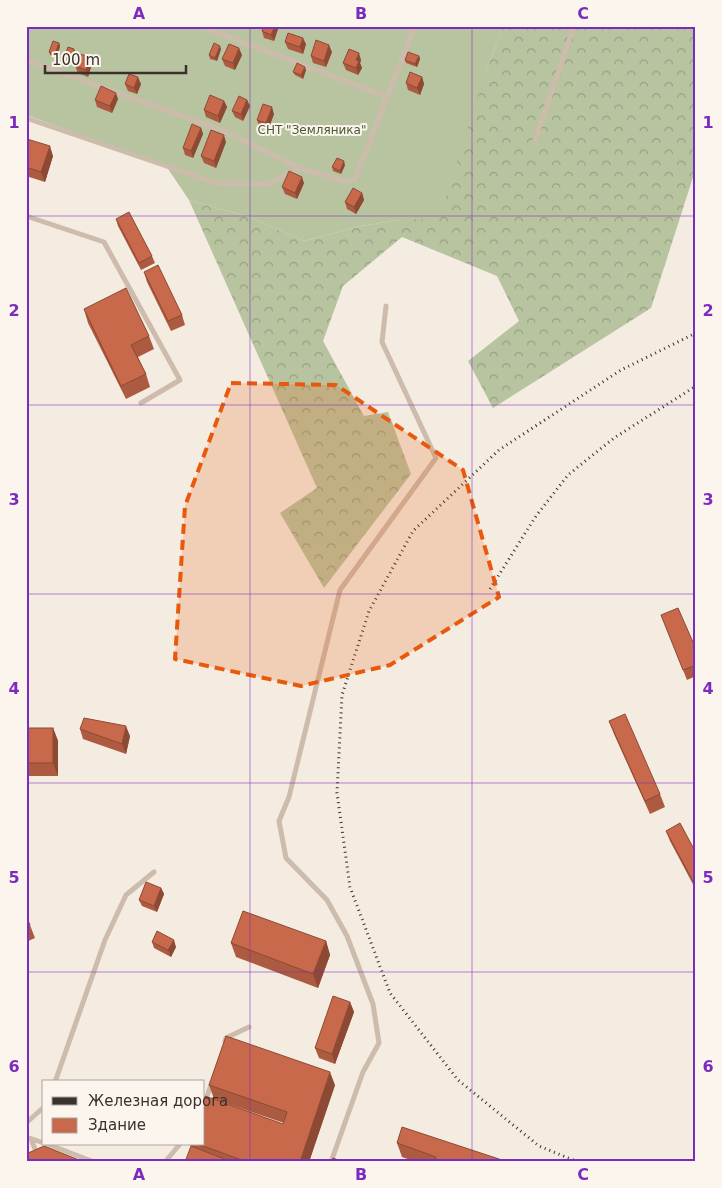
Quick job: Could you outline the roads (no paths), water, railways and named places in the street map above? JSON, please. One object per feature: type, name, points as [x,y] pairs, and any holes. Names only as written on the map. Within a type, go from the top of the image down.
[{"type":"lane","points":[[200,26],[387,97]]},
{"type":"lane","points":[[26,60],[224,130],[299,168],[347,182],[355,179],[415,26]]},
{"type":"lane","points":[[535,140],[574,26]]},
{"type":"lane","points":[[26,118],[216,183],[269,184],[299,168]]},
{"type":"lane","points":[[26,216],[104,242],[180,380],[141,403]]},
{"type":"lane","points":[[331,1162],[363,1072],[379,1043],[373,1004],[347,936],[327,900],[286,858],[279,820],[289,797],[340,590],[436,458],[382,342],[386,306]]},
{"type":"lane","points":[[56,1080],[106,940],[126,895],[154,872]]},
{"type":"lane","points":[[223,1047],[226,1038],[249,1027]]},
{"type":"lane","points":[[205,1102],[215,1072]]},
{"type":"lane","points":[[26,1123],[42,1109]]},
{"type":"lane","points":[[28,1138],[42,1142]]},
{"type":"lane","points":[[28,1138],[38,1156]]},
{"type":"lane","points":[[52,1146],[94,1162]]},
{"type":"lane","points":[[165,1162],[178,1146]]},
{"type":"railway","points":[[578,1162],[539,1146],[458,1080],[390,993],[350,887],[337,793],[342,695],[369,611],[413,531],[499,450],[621,370],[696,333]]},
{"type":"railway","points":[[490,589],[536,516],[568,475],[614,438],[696,386]]},
{"type":"park label","name":"СНТ \"Земляника\"","points":[[312,130]]}]
